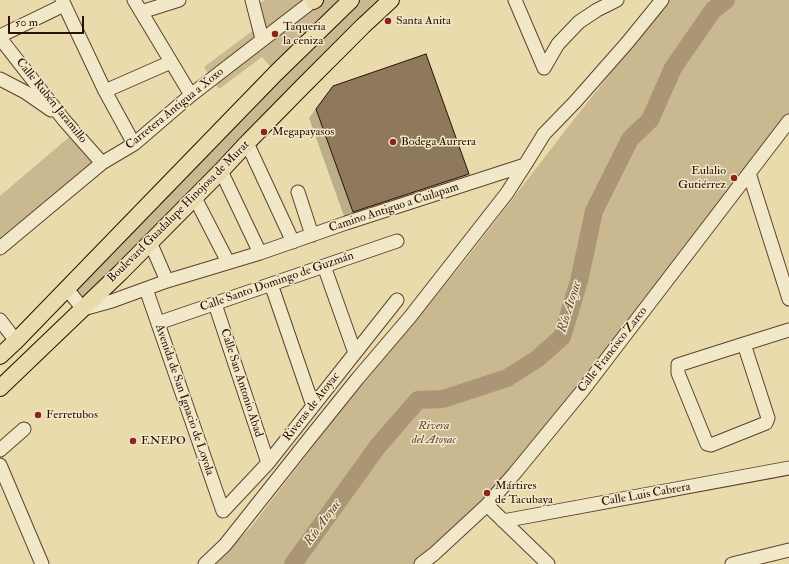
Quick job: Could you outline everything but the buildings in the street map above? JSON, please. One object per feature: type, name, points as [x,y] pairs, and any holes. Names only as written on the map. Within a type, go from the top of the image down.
[{"type":"main road","points":[[0,356],[67,289],[264,85],[351,0]]},
{"type":"main road","name":"Boulevard Guadalupe Hinojosa de Murat","points":[[0,388],[120,273],[363,26],[391,0]]},
{"type":"street","points":[[134,0],[191,95]]},
{"type":"street","points":[[141,12],[179,0]]},
{"type":"street","points":[[252,0],[262,40]]},
{"type":"street","name":"Carretera Antigua a Xoxo","points":[[0,248],[102,163],[134,144],[191,95],[314,0]]},
{"type":"street","points":[[515,0],[544,68],[558,44],[578,22],[617,0]]},
{"type":"street","points":[[205,564],[225,546],[358,378],[410,317],[507,193],[544,134],[575,102],[627,43],[662,0]]},
{"type":"street","points":[[0,37],[63,2],[105,91],[134,144]]},
{"type":"street","name":"Calle Rubén Jaramillo","points":[[0,37],[64,120],[102,163]]},
{"type":"street","points":[[105,91],[171,62]]},
{"type":"street","points":[[0,79],[25,92],[64,120]]},
{"type":"street","name":"Calle Francisco Zarco","points":[[420,564],[436,559],[487,505],[583,390],[789,121]]},
{"type":"street","points":[[247,143],[293,242]]},
{"type":"street","name":"Camino Antiguo a Cuilapam","points":[[83,309],[112,301],[167,281],[260,253],[346,223],[525,165]]},
{"type":"street","points":[[221,172],[260,253]]},
{"type":"street","points":[[749,173],[789,299]]},
{"type":"street","points":[[298,192],[312,235]]},
{"type":"street","points":[[195,198],[228,262]]},
{"type":"street","name":"Calle Santo Domingo de Guzmán","points":[[158,323],[397,240]]},
{"type":"street","points":[[150,242],[167,281]]},
{"type":"street","points":[[324,266],[355,353]]},
{"type":"street","points":[[271,284],[313,406]]},
{"type":"street","points":[[67,289],[83,309]]},
{"type":"street","name":"Avenida de San Ignacio de Loyola","points":[[146,289],[223,511]]},
{"type":"street","name":"Riveras de Atoyac","points":[[223,511],[268,463],[397,300]]},
{"type":"street","name":"Calle San Antonio Abad","points":[[215,304],[268,463]]},
{"type":"street","points":[[0,320],[16,341]]},
{"type":"street","points":[[744,344],[768,418],[766,423],[711,445],[707,444],[678,373],[678,365],[744,344],[789,330]]},
{"type":"street","points":[[0,450],[24,429]]},
{"type":"street","points":[[0,465],[42,564]]},
{"type":"street","name":"Calle Luis Cabrera","points":[[503,521],[789,468]]},
{"type":"street","points":[[487,505],[548,564]]},
{"type":"street","points":[[732,564],[789,550]]},
{"type":"green space","points":[[265,0],[340,0],[276,73],[262,57],[219,89],[204,67],[255,29],[253,7]]},
{"type":"green space","points":[[360,0],[384,0],[82,300],[70,290],[307,50]]},
{"type":"green space","name":"Rivera del Atoyac","points":[[668,0],[789,0],[789,127],[487,505],[415,564],[215,564],[251,527],[338,414],[467,258]]},
{"type":"green space","points":[[75,132],[108,168],[0,256],[0,196]]},
{"type":"waterway","name":"Río Atoyac","points":[[293,564],[378,446],[418,400],[443,399],[507,378],[537,359],[562,337],[579,281],[594,211],[630,139],[650,120],[673,68],[713,10],[726,0]]},
{"type":"place","name":"Santa Anita","points":[[388,21]]},
{"type":"place","name":"Taqueria la ceniza","points":[[275,34]]},
{"type":"place","name":"Megapayasos","points":[[264,132]]},
{"type":"place","name":"Bodega Aurrera","points":[[393,142]]},
{"type":"place","name":"Eulalio Gutiérrez","points":[[734,178]]},
{"type":"place","name":"Ferretubos","points":[[38,415]]},
{"type":"place","name":"ENEPO","points":[[133,441]]},
{"type":"place","name":"Mártires de Tacubaya","points":[[487,493]]}]
